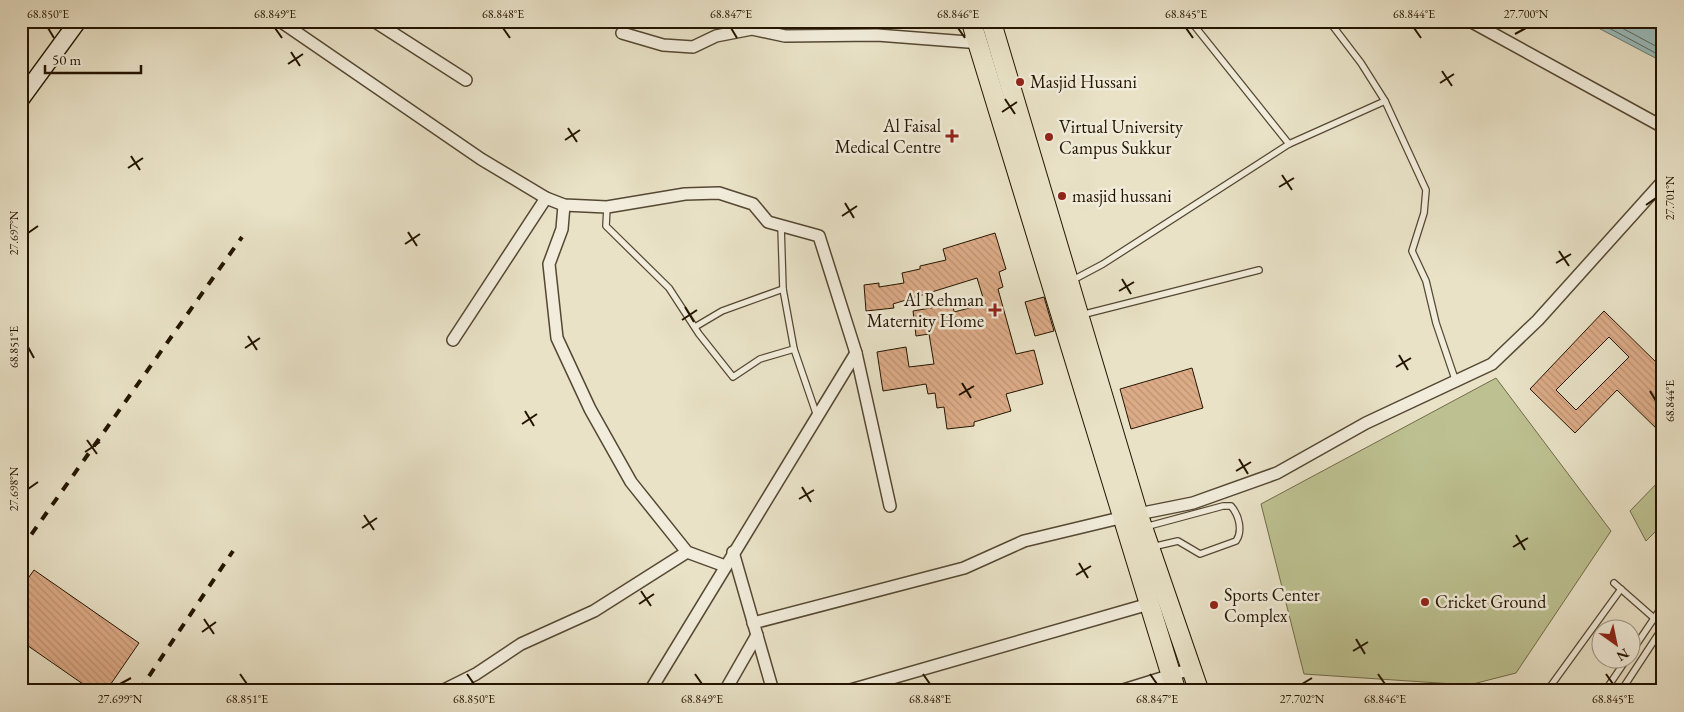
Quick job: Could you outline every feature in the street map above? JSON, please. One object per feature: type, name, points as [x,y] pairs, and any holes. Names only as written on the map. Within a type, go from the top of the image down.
[{"type":"main road","points":[[23,92],[78,21]]},
{"type":"main road","points":[[971,21],[1135,519],[1150,548],[1198,691]]},
{"type":"main road","points":[[991,21],[1079,316],[1135,519],[1148,604],[1173,684]]},
{"type":"street","points":[[374,21],[466,80]]},
{"type":"street","points":[[1470,21],[1663,128]]},
{"type":"street","points":[[283,22],[481,159],[546,198],[564,205],[607,207],[685,194],[719,193],[754,204],[768,222],[819,236],[856,353],[890,506]]},
{"type":"street","points":[[622,33],[663,45],[692,47],[716,36],[752,29],[785,36],[877,35],[998,44]]},
{"type":"street","points":[[753,623],[964,568],[1024,541],[1135,519],[1193,503],[1277,473],[1366,423],[1492,364],[1538,320],[1663,181]]},
{"type":"street","points":[[453,340],[546,198]]},
{"type":"street","points":[[564,205],[562,229],[550,264],[557,338],[590,409],[631,482],[687,552],[725,566]]},
{"type":"street","points":[[650,691],[856,353]]},
{"type":"street","points":[[442,691],[476,674],[521,644],[594,612],[687,552]]},
{"type":"street","points":[[733,552],[773,691]]},
{"type":"street","points":[[847,691],[1148,604]]},
{"type":"street","points":[[725,691],[757,635]]},
{"type":"street","points":[[1120,691],[1173,684],[1191,670]]},
{"type":"lane","points":[[1193,24],[1289,144]]},
{"type":"lane","points":[[1332,24],[1361,63],[1385,101],[1426,190],[1424,213],[1412,250],[1426,281],[1436,323],[1456,382]]},
{"type":"lane","points":[[1069,282],[1103,264],[1289,144],[1385,101]]},
{"type":"lane","points":[[607,207],[606,226],[669,288],[695,327],[733,377],[760,359],[794,350]]},
{"type":"lane","points":[[781,226],[783,289],[794,350],[817,416]]},
{"type":"lane","points":[[1079,316],[1259,270]]},
{"type":"lane","points":[[695,327],[722,310],[752,298],[783,289]]},
{"type":"lane","points":[[1135,519],[1223,506],[1231,506],[1235,511],[1240,528],[1236,541],[1200,554],[1178,541],[1150,548]]},
{"type":"lane","points":[[1614,583],[1663,626],[1621,691]]},
{"type":"lane","points":[[1547,691],[1620,589]]},
{"type":"lane","points":[[1642,635],[1663,605]]},
{"type":"lane","points":[[1605,691],[1619,670]]},
{"type":"green space","name":"Cricket Ground","points":[[1496,378],[1611,531],[1516,673],[1469,685],[1304,674],[1261,504]]},
{"type":"green space","points":[[1663,477],[1663,524],[1646,541],[1630,511]]},
{"type":"water","points":[[1585,21],[1663,21],[1663,62]]},
{"type":"building","points":[[995,233],[1006,269],[999,272],[1003,287],[998,289],[1016,354],[1034,350],[1043,384],[1006,394],[1011,411],[974,422],[974,426],[947,429],[944,407],[937,408],[935,393],[928,394],[926,384],[883,391],[877,352],[906,347],[909,367],[934,364],[929,334],[916,336],[913,311],[953,304],[954,312],[985,304],[977,278],[893,304],[894,308],[866,311],[864,285],[879,283],[879,287],[904,283],[902,273],[920,269],[920,266],[946,260],[943,249]]},
{"type":"building","points":[[1044,297],[1054,331],[1035,336],[1025,302]]},
{"type":"building","points":[[1604,311],[1663,369],[1663,435],[1617,390],[1575,433],[1530,389]],"holes":[[[1609,337],[1629,357],[1576,410],[1556,390]]]},
{"type":"building","points":[[1192,368],[1203,408],[1131,429],[1120,389]]},
{"type":"building","points":[[34,570],[139,643],[106,691],[93,691],[21,641],[21,588]]},
{"type":"railway","points":[[21,549],[242,237]]},
{"type":"railway","points":[[139,691],[233,551]]},
{"type":"place","name":"Masjid Hussani","points":[[1020,82]]},
{"type":"place","name":"Al Faisal Medical Centre","points":[[952,136]]},
{"type":"place","name":"Virtual University Campus Sukkur","points":[[1049,137]]},
{"type":"place","name":"masjid hussani","points":[[1062,196]]},
{"type":"place","name":"Al Rehman Maternity Home","points":[[995,310]]},
{"type":"place","name":"Cricket Ground","points":[[1425,602]]},
{"type":"place","name":"Sports Center Complex","points":[[1214,605]]}]
